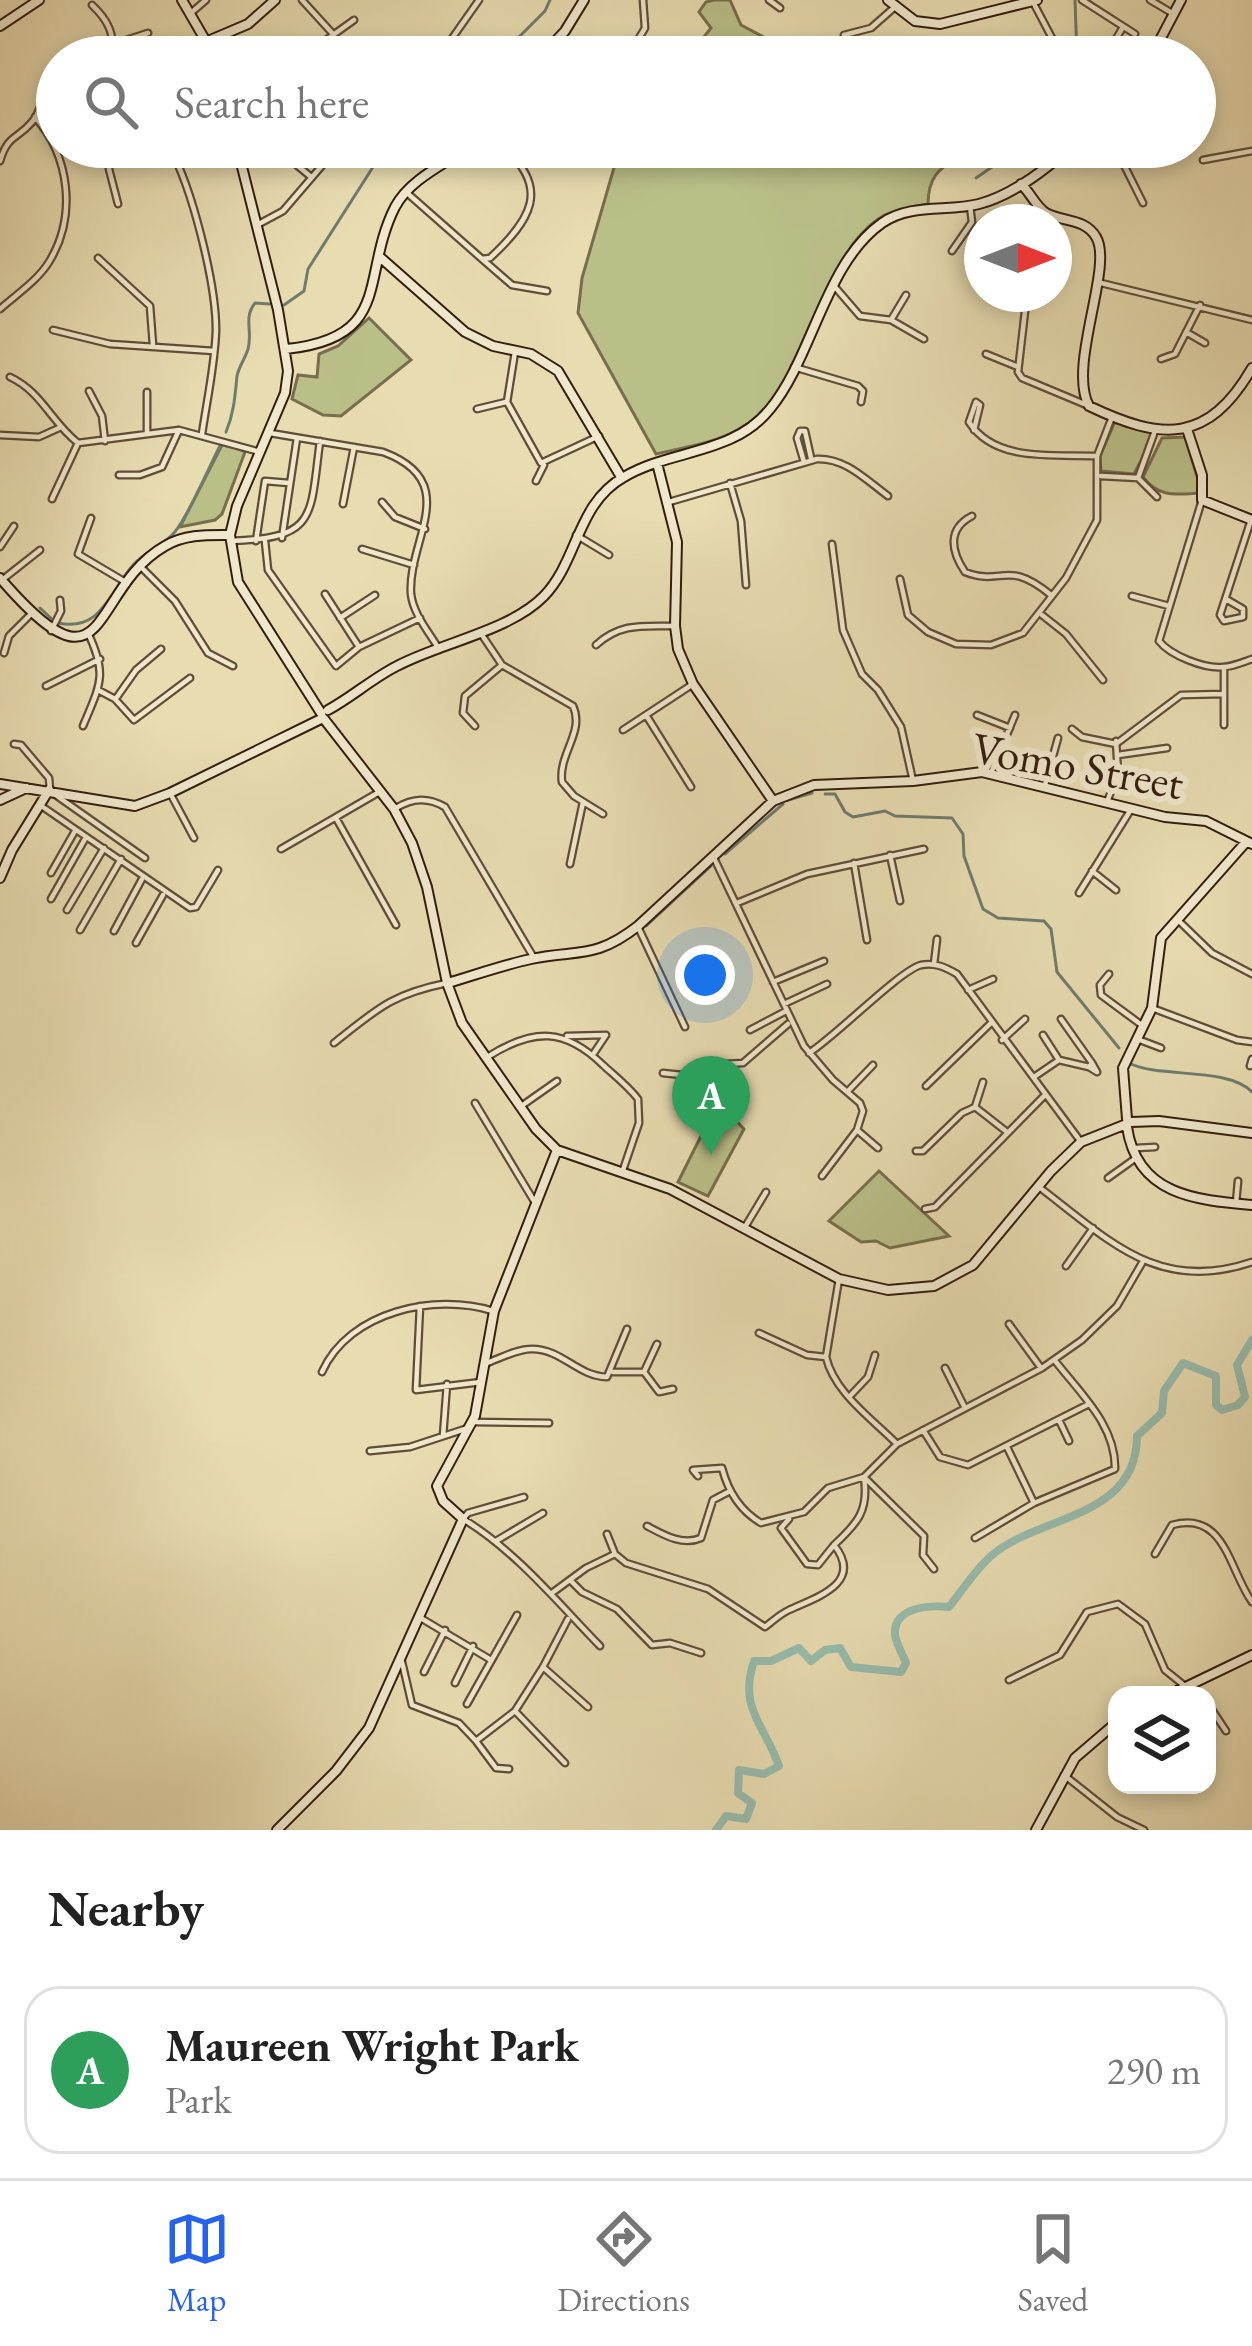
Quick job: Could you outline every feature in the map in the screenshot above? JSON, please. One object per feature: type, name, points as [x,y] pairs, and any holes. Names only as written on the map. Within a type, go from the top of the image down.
[{"type":"main road","points":[[0,26],[39,0]]},
{"type":"main road","points":[[182,0],[205,36]]},
{"type":"main road","points":[[219,36],[248,23],[275,0]]},
{"type":"main road","points":[[560,36],[584,0]]},
{"type":"main road","points":[[1161,36],[1180,0]]},
{"type":"main road","points":[[892,3],[915,21],[940,24],[1035,1]]},
{"type":"main road","points":[[242,168],[286,349],[285,392],[230,538],[238,582],[394,809],[423,872],[447,983],[462,1022],[556,1150],[623,1170],[745,1227],[839,1279],[888,1290],[934,1286],[982,1256],[1082,1142],[1127,1123],[1159,1121],[1252,1133]]},
{"type":"main road","points":[[286,349],[329,340],[358,319],[367,305],[394,208],[406,192],[440,168]]},
{"type":"main road","points":[[977,204],[1021,184],[1039,168]]},
{"type":"main road","points":[[1021,184],[1047,213],[1076,220],[1094,233],[1101,258],[1083,391],[1089,406],[1155,431],[1187,430],[1231,401],[1252,368]]},
{"type":"main road","points":[[0,784],[128,806],[170,793],[326,714],[391,669],[541,600],[602,495],[621,478],[721,445],[752,427],[770,409],[851,257],[882,223],[909,212],[964,207]]},
{"type":"main road","points":[[381,258],[465,332],[531,354],[558,371],[621,478]]},
{"type":"main road","points":[[1187,430],[1202,475],[1202,500],[1252,520]]},
{"type":"main road","points":[[657,463],[669,502],[678,566],[674,626],[678,649],[693,684],[773,801]]},
{"type":"main road","points":[[1,579],[51,631],[88,633],[104,618],[122,581],[171,542],[230,538]]},
{"type":"main road","name":"Vomo Street","points":[[447,983],[534,958],[596,952],[638,926],[773,801],[814,785],[991,773],[1131,810],[1206,820],[1249,843]]},
{"type":"main road","points":[[0,800],[28,787]]},
{"type":"main road","points":[[0,878],[12,850],[52,790]]},
{"type":"main road","points":[[1249,843],[1177,919],[1158,946],[1152,1008],[1123,1068],[1133,1154],[1173,1191],[1208,1201],[1252,1205]]},
{"type":"main road","points":[[278,1830],[356,1748],[401,1661],[463,1519],[443,1501],[437,1486],[472,1425],[494,1311],[556,1150]]},
{"type":"main road","points":[[1200,1686],[1252,1655]]},
{"type":"main road","points":[[1036,1830],[1064,1775],[1108,1728]]},
{"type":"street","points":[[192,12],[206,0]]},
{"type":"street","points":[[302,0],[333,34]]},
{"type":"street","points":[[453,36],[478,0]]},
{"type":"street","points":[[639,36],[646,24],[643,0]]},
{"type":"street","points":[[769,0],[780,8]]},
{"type":"street","points":[[1082,0],[1136,34]]},
{"type":"street","points":[[1150,0],[1172,13]]},
{"type":"street","points":[[1035,1],[1052,36]]},
{"type":"street","points":[[844,34],[871,28],[892,3]]},
{"type":"street","points":[[92,5],[112,36]]},
{"type":"street","points":[[330,36],[354,20]]},
{"type":"street","points":[[1118,36],[1123,27]]},
{"type":"street","points":[[139,36],[148,33]]},
{"type":"street","points":[[0,160],[8,139],[35,117]]},
{"type":"street","points":[[1216,158],[1252,151]]},
{"type":"street","points":[[0,309],[47,266],[65,208],[64,168]]},
{"type":"street","points":[[110,168],[118,203]]},
{"type":"street","points":[[178,168],[215,309],[202,434]]},
{"type":"street","points":[[300,168],[310,176]]},
{"type":"street","points":[[256,226],[283,211],[318,168]]},
{"type":"street","points":[[482,259],[496,252],[527,215],[532,197],[525,168]]},
{"type":"street","points":[[1126,168],[1143,203]]},
{"type":"street","points":[[406,192],[512,285],[547,291]]},
{"type":"street","points":[[952,251],[964,234]]},
{"type":"street","points":[[98,258],[150,306],[153,345]]},
{"type":"street","points":[[1097,282],[1252,320]]},
{"type":"street","points":[[835,286],[860,316],[891,320],[924,339]]},
{"type":"street","points":[[891,320],[905,295]]},
{"type":"street","points":[[1161,359],[1173,357],[1200,305]]},
{"type":"street","points":[[1025,312],[1018,367],[1022,377],[1089,406]]},
{"type":"street","points":[[53,330],[110,344],[214,351]]},
{"type":"street","points":[[1186,332],[1204,343]]},
{"type":"street","points":[[515,352],[507,402],[544,465]]},
{"type":"street","points":[[986,354],[1018,367]]},
{"type":"street","points":[[794,367],[858,386],[863,391],[861,402]]},
{"type":"street","points":[[10,377],[32,387],[58,428],[78,443],[178,430],[260,452]]},
{"type":"street","points":[[89,391],[102,416],[105,441]]},
{"type":"street","points":[[147,392],[147,434]]},
{"type":"street","points":[[477,409],[507,402]]},
{"type":"street","points":[[900,579],[908,616],[928,632],[949,643],[991,645],[1012,640],[1053,596],[1097,520],[1097,456],[1112,417]]},
{"type":"street","points":[[0,435],[39,437],[58,428]]},
{"type":"street","points":[[119,475],[140,475],[162,467],[170,458],[178,430]]},
{"type":"street","points":[[974,430],[1011,452],[1097,456]]},
{"type":"street","points":[[1138,478],[1155,431]]},
{"type":"street","points":[[270,433],[383,452],[410,467],[426,494],[425,529],[411,589],[420,618],[437,646]]},
{"type":"street","points":[[536,481],[544,465],[598,436]]},
{"type":"street","points":[[282,538],[297,438]]},
{"type":"street","points":[[230,538],[282,538],[299,525],[308,511],[320,441]]},
{"type":"street","points":[[52,499],[78,443]]},
{"type":"street","points":[[343,504],[354,447]]},
{"type":"street","points":[[669,502],[808,461],[831,459],[888,496]]},
{"type":"street","points":[[1100,476],[1138,478],[1157,497]]},
{"type":"street","points":[[730,483],[745,551],[746,585]]},
{"type":"street","points":[[290,484],[265,484],[261,541],[268,570],[336,666],[359,647],[420,618]]},
{"type":"street","points":[[1202,500],[1159,635],[1161,647],[1224,668],[1252,659]]},
{"type":"street","points":[[382,502],[395,517],[425,529]]},
{"type":"street","points":[[972,516],[953,533],[964,572],[980,577],[1015,573],[1053,596]]},
{"type":"street","points":[[91,518],[78,554],[122,581]]},
{"type":"street","points":[[1226,599],[1252,520]]},
{"type":"street","points":[[0,548],[14,526]]},
{"type":"street","points":[[577,535],[609,555]]},
{"type":"street","points":[[832,544],[843,630],[862,674],[902,727],[913,781]]},
{"type":"street","points":[[362,549],[415,565]]},
{"type":"street","points":[[1,579],[40,550]]},
{"type":"street","points":[[141,567],[175,601],[208,653],[233,666]]},
{"type":"street","points":[[325,594],[359,647]]},
{"type":"street","points":[[340,618],[375,595]]},
{"type":"street","points":[[1132,596],[1168,606]]},
{"type":"street","points":[[51,631],[61,611],[60,600]]},
{"type":"street","points":[[1040,613],[1066,634],[1103,680]]},
{"type":"street","points":[[4,653],[9,636],[31,614]]},
{"type":"street","points":[[596,646],[611,631],[627,626],[674,626]]},
{"type":"street","points":[[480,632],[502,665],[574,709],[577,726],[562,756],[561,776],[568,790],[603,814]]},
{"type":"street","points":[[83,726],[98,690],[100,658],[88,633]]},
{"type":"street","points":[[115,699],[136,670],[161,649]]},
{"type":"street","points":[[46,686],[100,658]]},
{"type":"street","points":[[475,726],[463,713],[465,696],[502,665]]},
{"type":"street","points":[[1223,725],[1224,668]]},
{"type":"street","points":[[98,690],[115,699],[134,720],[190,678]]},
{"type":"street","points":[[623,730],[693,684]]},
{"type":"street","points":[[1072,729],[1082,737],[1116,742],[1180,695],[1223,694]]},
{"type":"street","points":[[646,715],[691,787]]},
{"type":"street","points":[[977,715],[1010,728]]},
{"type":"street","points":[[991,773],[1016,715]]},
{"type":"street","points":[[1045,788],[1058,739]]},
{"type":"street","points":[[1107,802],[1118,772],[1116,742]]},
{"type":"street","points":[[14,744],[49,778],[58,800],[146,858]]},
{"type":"street","points":[[1118,755],[1167,748]]},
{"type":"street","points":[[281,849],[381,790]]},
{"type":"street","points":[[170,793],[194,838]]},
{"type":"street","points":[[394,809],[429,799],[445,807],[534,958]]},
{"type":"street","points":[[570,864],[584,802]]},
{"type":"street","points":[[40,805],[121,859],[142,879],[194,908],[218,870]]},
{"type":"street","points":[[1078,892],[1131,810]]},
{"type":"street","points":[[336,818],[395,925]]},
{"type":"street","points":[[51,873],[75,831]]},
{"type":"street","points":[[51,899],[85,839]]},
{"type":"street","points":[[68,910],[104,848]]},
{"type":"street","points":[[737,903],[807,874],[925,849]]},
{"type":"street","points":[[890,855],[900,901]]},
{"type":"street","points":[[713,856],[790,1022],[809,1053],[863,1111],[857,1130],[822,1176]]},
{"type":"street","points":[[80,930],[121,859]]},
{"type":"street","points":[[854,863],[867,940]]},
{"type":"street","points":[[1093,871],[1116,890]]},
{"type":"street","points":[[114,931],[142,879]]},
{"type":"street","points":[[136,943],[165,893]]},
{"type":"street","points":[[1177,919],[1212,952],[1252,974]]},
{"type":"street","points":[[638,926],[686,1027]]},
{"type":"street","points":[[934,964],[937,939]]},
{"type":"street","points":[[772,982],[824,961]]},
{"type":"street","points":[[809,1053],[842,1030],[906,971],[934,964],[957,974],[1082,1142]]},
{"type":"street","points":[[1109,974],[1100,985],[1101,995],[1143,1026]]},
{"type":"street","points":[[968,990],[993,979]]},
{"type":"street","points":[[334,1043],[386,1002],[407,991],[447,983]]},
{"type":"street","points":[[750,1030],[827,984]]},
{"type":"street","points":[[1152,1008],[1252,1042]]},
{"type":"street","points":[[1002,1040],[1025,1018]]},
{"type":"street","points":[[1033,1078],[1059,1060],[1090,1065],[1061,1019]]},
{"type":"street","points":[[663,1073],[692,1076],[708,1065],[743,1063],[790,1022]]},
{"type":"street","points":[[926,1085],[991,1023]]},
{"type":"street","points":[[486,1058],[522,1040],[606,1035],[593,1054]]},
{"type":"street","points":[[568,1036],[638,1099],[639,1123],[623,1170]]},
{"type":"street","points":[[1043,1036],[1059,1060]]},
{"type":"street","points":[[1135,1037],[1151,1048],[1161,1048]]},
{"type":"street","points":[[847,1092],[873,1065]]},
{"type":"street","points":[[520,1107],[556,1082]]},
{"type":"street","points":[[916,1151],[923,1151],[962,1113],[975,1107],[983,1082]]},
{"type":"street","points":[[925,1210],[935,1207],[1045,1095]]},
{"type":"street","points":[[475,1103],[534,1201]]},
{"type":"street","points":[[975,1107],[1006,1132]]},
{"type":"street","points":[[857,1130],[878,1148]]},
{"type":"street","points":[[1108,1178],[1133,1154],[1155,1147]]},
{"type":"street","points":[[1236,1203],[1238,1180]]},
{"type":"street","points":[[1038,1187],[1142,1263],[1217,1271],[1252,1262]]},
{"type":"street","points":[[745,1227],[766,1192]]},
{"type":"street","points":[[1066,1266],[1093,1228]]},
{"type":"street","points":[[866,1475],[862,1518],[818,1565],[808,1564],[781,1528],[828,1488],[866,1475],[897,1444],[1054,1360],[1117,1306],[1142,1263]]},
{"type":"street","points":[[839,1279],[826,1357],[833,1378],[897,1444]]},
{"type":"street","points":[[322,1372],[332,1353],[387,1314],[420,1306],[470,1304],[494,1311]]},
{"type":"street","points":[[420,1306],[416,1390],[482,1382]]},
{"type":"street","points":[[1009,1324],[1042,1368]]},
{"type":"street","points":[[484,1364],[537,1348],[560,1356],[587,1376],[607,1377],[627,1329]]},
{"type":"street","points":[[759,1333],[807,1355],[826,1357]]},
{"type":"street","points":[[644,1372],[657,1345]]},
{"type":"street","points":[[850,1397],[868,1377],[875,1354]]},
{"type":"street","points":[[975,1538],[1034,1503],[1115,1469],[1112,1438],[1054,1360]]},
{"type":"street","points":[[946,1368],[964,1408]]},
{"type":"street","points":[[611,1372],[644,1372]]},
{"type":"street","points":[[644,1372],[659,1392],[673,1388]]},
{"type":"street","points":[[443,1436],[447,1384]]},
{"type":"street","points":[[923,1430],[940,1457],[968,1465],[1089,1404]]},
{"type":"street","points":[[1059,1420],[1069,1441]]},
{"type":"street","points":[[370,1451],[410,1447],[472,1425],[549,1423]]},
{"type":"street","points":[[1007,1447],[1034,1503]]},
{"type":"street","points":[[698,1476],[692,1470],[718,1466],[743,1510],[760,1523],[804,1512]]},
{"type":"street","points":[[866,1475],[925,1536],[923,1556],[934,1569]]},
{"type":"street","points":[[647,1526],[678,1540],[701,1538],[712,1500],[730,1491]]},
{"type":"street","points":[[524,1497],[468,1513],[463,1519],[552,1593],[568,1619],[600,1646]]},
{"type":"street","points":[[496,1542],[543,1514]]},
{"type":"street","points":[[1155,1554],[1172,1525],[1187,1521],[1205,1525],[1223,1543],[1252,1602]]},
{"type":"street","points":[[608,1534],[615,1554],[626,1563],[708,1588],[765,1627],[785,1611],[838,1585],[841,1553],[835,1545]]},
{"type":"street","points":[[552,1593],[615,1554]]},
{"type":"street","points":[[570,1580],[582,1592],[617,1609],[652,1646],[670,1643],[701,1653]]},
{"type":"street","points":[[1010,1680],[1060,1655],[1088,1612],[1118,1604],[1145,1624],[1165,1670],[1186,1686]]},
{"type":"street","points":[[467,1704],[518,1615]]},
{"type":"street","points":[[419,1617],[493,1661]]},
{"type":"street","points":[[476,1741],[515,1711],[568,1619]]},
{"type":"street","points":[[424,1672],[445,1630]]},
{"type":"street","points":[[455,1683],[472,1646]]},
{"type":"street","points":[[401,1661],[406,1665],[412,1705],[459,1723],[495,1768],[509,1769]]},
{"type":"street","points":[[543,1667],[588,1707]]},
{"type":"street","points":[[515,1711],[565,1763]]},
{"type":"street","points":[[1216,1715],[1226,1730]]},
{"type":"street","points":[[1064,1775],[1118,1817],[1144,1830]]},
{"type":"green space","points":[[730,0],[741,25],[762,36],[705,36],[711,28],[699,12],[706,2]]},
{"type":"green space","points":[[614,168],[942,168],[931,183],[928,204],[883,216],[862,233],[845,256],[773,399],[753,420],[719,438],[656,454],[578,313],[582,278]]},
{"type":"green space","points":[[369,318],[411,360],[341,416],[323,415],[292,399],[298,375],[317,377],[319,354],[338,346]]},
{"type":"green space","points":[[1118,415],[1151,429],[1150,443],[1134,474],[1101,471],[1100,456]]},
{"type":"green space","points":[[1185,437],[1198,493],[1174,494],[1155,488],[1143,477],[1162,438]]},
{"type":"green space","points":[[224,441],[245,452],[222,514],[215,520],[180,527]]},
{"type":"green space","points":[[725,1109],[744,1129],[708,1196],[678,1182],[714,1110]]},
{"type":"green space","points":[[879,1171],[949,1236],[890,1248],[876,1241],[861,1242],[829,1221]]},
{"type":"waterway","points":[[520,36],[550,0]]},
{"type":"waterway","points":[[1075,0],[1076,36]]},
{"type":"waterway","points":[[284,305],[304,291],[308,269],[372,168]]},
{"type":"waterway","points":[[976,178],[991,168]]},
{"type":"waterway","points":[[226,432],[238,372],[248,349],[250,314],[255,303],[270,304]]},
{"type":"waterway","points":[[58,623],[73,624],[95,615],[134,564],[172,535],[222,442]]},
{"type":"waterway","points":[[40,608],[54,621]]},
{"type":"waterway","points":[[788,800],[812,793]]},
{"type":"waterway","points":[[825,794],[835,794],[853,817],[885,811],[895,816],[952,818],[963,834],[964,856],[983,909],[998,918],[1044,921],[1051,929],[1057,972],[1119,1048]]},
{"type":"waterway","points":[[725,854],[783,804]]},
{"type":"waterway","points":[[646,926],[711,866]]},
{"type":"waterway","points":[[1131,1064],[1227,1079],[1252,1092]]},
{"type":"waterway","points":[[716,1830],[726,1816],[746,1819],[752,1803],[738,1793],[739,1770],[764,1774],[779,1766],[751,1705],[754,1661],[771,1661],[799,1648],[811,1661],[825,1650],[840,1648],[851,1667],[901,1672],[906,1663],[895,1635],[906,1613],[949,1607],[991,1556],[1103,1500],[1121,1484],[1133,1464],[1137,1436],[1162,1413],[1164,1391],[1183,1363],[1216,1376],[1216,1405],[1222,1410],[1238,1405],[1245,1397],[1237,1365],[1252,1340]]},
{"type":"place","name":"Maureen Wright Park","points":[[711,1155]]}]
